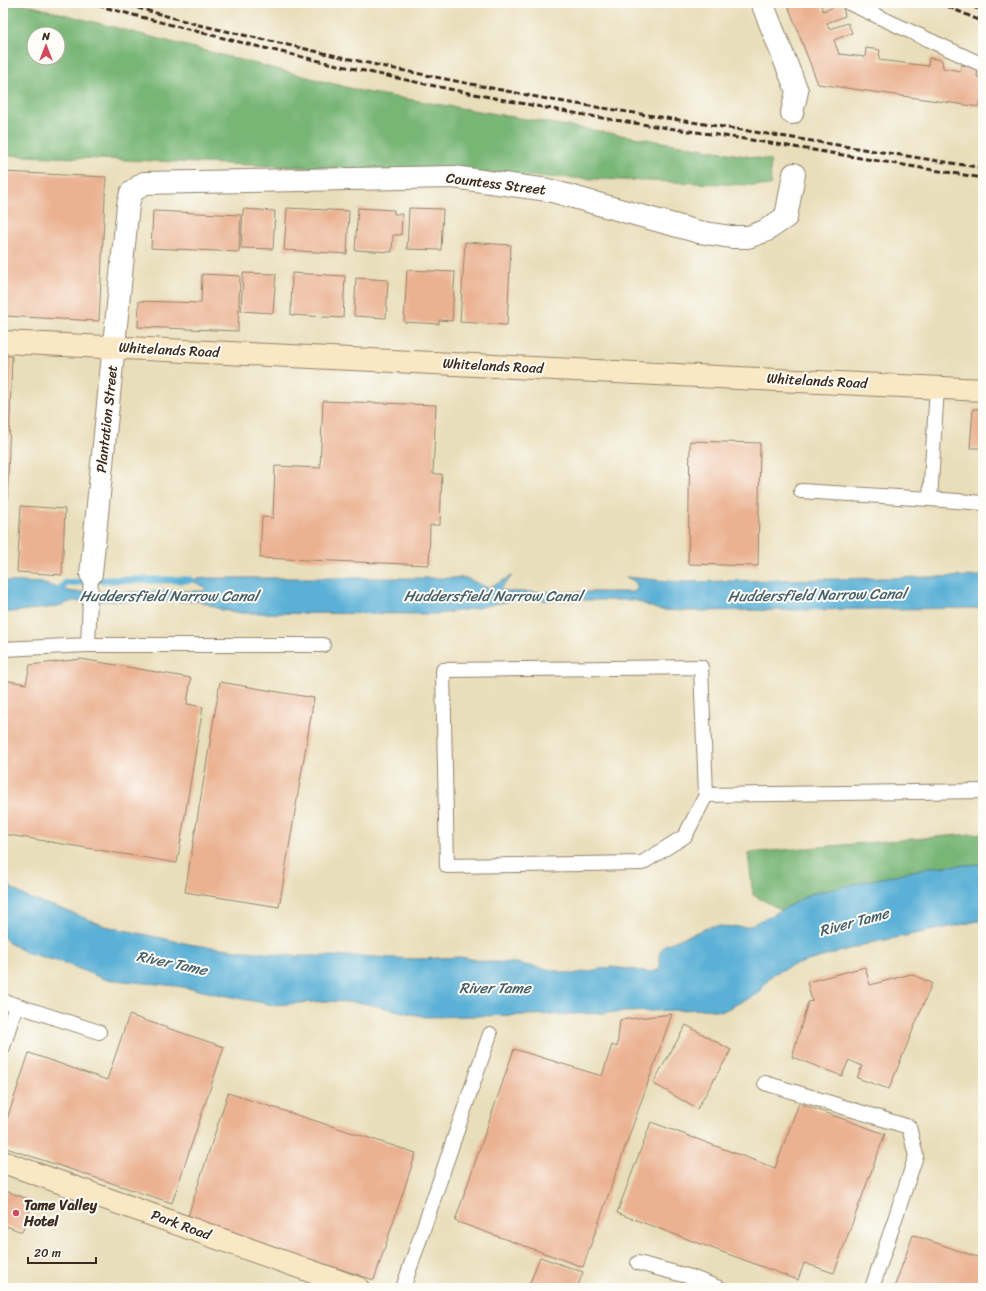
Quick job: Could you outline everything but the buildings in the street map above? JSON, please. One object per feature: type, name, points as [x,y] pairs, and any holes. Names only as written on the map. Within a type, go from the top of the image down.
[{"type":"street","points":[[762,3],[797,91],[792,113]]},
{"type":"street","name":"Countess Street","points":[[131,193],[144,183],[453,177],[548,190],[699,232],[731,237],[748,237],[765,231],[786,217],[794,174]]},
{"type":"street","name":"Plantation Street","points":[[91,574],[115,347],[128,204],[131,193]]},
{"type":"street","name":"Whitelands Road","points":[[3,342],[983,390]]},
{"type":"street","name":"Park Road","points":[[3,1162],[358,1288]]},
{"type":"lane","points":[[849,3],[983,65]]},
{"type":"lane","points":[[930,500],[936,387]]},
{"type":"lane","points":[[801,491],[983,503]]},
{"type":"lane","points":[[88,645],[91,574]]},
{"type":"lane","points":[[3,649],[88,645],[323,645]]},
{"type":"lane","points":[[701,667],[706,795],[685,836],[642,863],[447,866],[443,670],[701,667]]},
{"type":"lane","points":[[706,795],[983,791]]},
{"type":"lane","points":[[3,1047],[9,1003],[99,1032]]},
{"type":"lane","points":[[403,1288],[490,1034]]},
{"type":"lane","points":[[765,1083],[909,1127],[916,1156],[872,1288]]},
{"type":"lane","points":[[638,1263],[691,1277],[719,1288]]},
{"type":"green space","points":[[3,3],[20,3],[365,92],[770,160],[771,186],[3,155]]},
{"type":"green space","points":[[983,833],[983,864],[930,867],[810,894],[782,910],[753,895],[748,853]]},
{"type":"water","name":"Huddersfield Narrow Canal","points":[[512,576],[500,589],[510,592],[634,592],[638,587],[634,581],[626,577],[679,582],[983,576],[983,608],[690,611],[659,610],[634,600],[513,600],[477,608],[438,614],[242,613],[222,610],[200,601],[73,601],[55,607],[3,613],[3,581],[41,583],[73,592],[203,591],[207,588],[190,580],[206,578],[466,578],[488,588]]},
{"type":"water","name":"River Tame","points":[[983,864],[983,920],[870,943],[791,966],[773,974],[757,994],[723,1011],[703,1009],[574,1014],[426,1017],[363,1003],[327,1001],[273,1005],[177,986],[104,979],[67,964],[25,952],[9,943],[3,937],[3,883],[28,898],[62,909],[105,926],[194,945],[291,956],[354,956],[416,959],[461,957],[487,962],[515,963],[573,974],[611,967],[652,972],[660,969],[660,952],[665,945],[712,926],[747,927],[810,894],[930,867]]},
{"type":"waterway","name":"Huddersfield Narrow Canal","points":[[61,588],[66,583],[107,580],[190,580]]},
{"type":"railway","points":[[89,3],[151,20],[336,65],[460,91],[606,119],[757,141],[983,178]]},
{"type":"railway","points":[[120,3],[199,25],[390,68],[552,100],[983,168]]},
{"type":"railway","points":[[940,3],[983,22]]},
{"type":"railway","points":[[964,3],[983,11]]},
{"type":"place","name":"Tame Valley Hotel","points":[[16,1213]]}]
